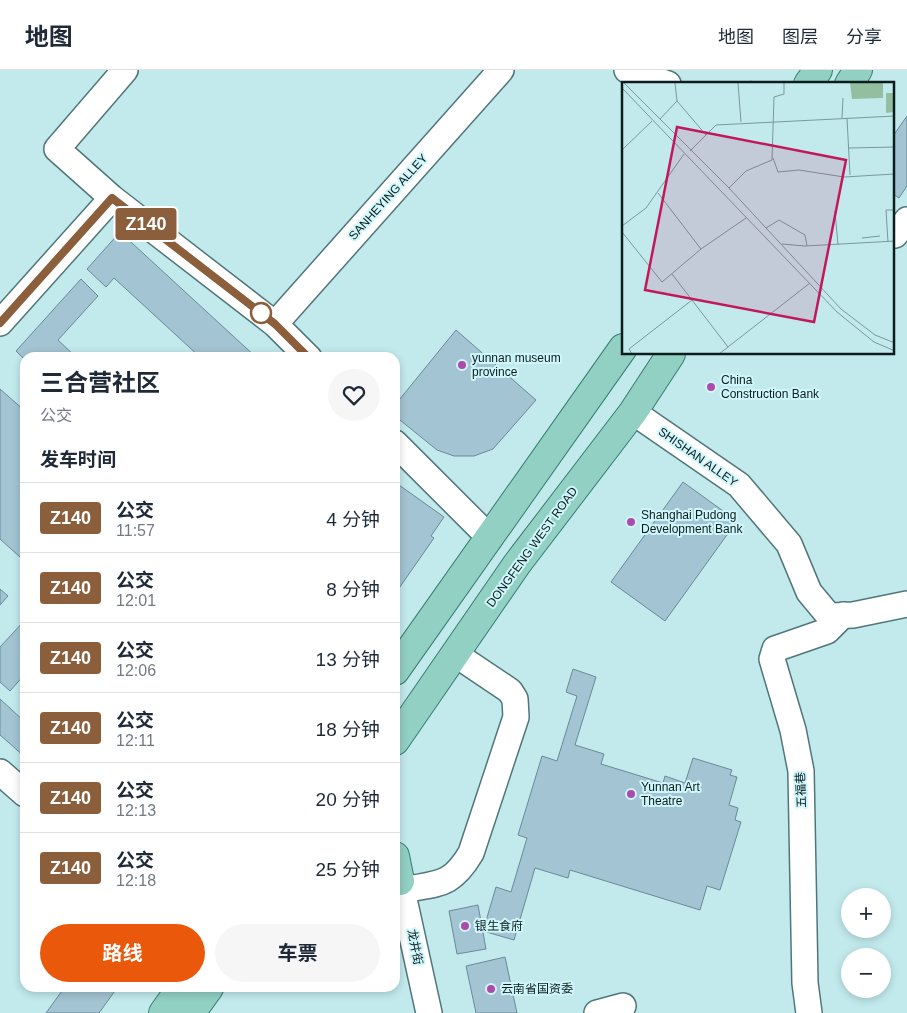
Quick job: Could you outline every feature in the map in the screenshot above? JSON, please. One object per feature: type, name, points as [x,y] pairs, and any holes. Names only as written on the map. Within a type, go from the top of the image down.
[{"type":"main road","points":[[809,82],[818,70]]},
{"type":"main road","points":[[850,82],[858,70]]},
{"type":"main road","points":[[400,664],[622,349]]},
{"type":"main road","name":"DONGFENG WEST ROAD","points":[[400,734],[517,564],[633,412],[670,355]]},
{"type":"main road","points":[[163,1013],[178,992]]},
{"type":"main road","points":[[191,1013],[207,992]]},
{"type":"street","points":[[125,70],[57,149],[112,198],[275,324],[303,352]]},
{"type":"street","name":"SANHEYING ALLEY","points":[[275,324],[501,70]]},
{"type":"street","points":[[627,70],[662,82]]},
{"type":"street","points":[[0,323],[112,198]]},
{"type":"street","name":"SHISHAN ALLEY","points":[[633,412],[740,485],[789,544],[808,592],[829,616],[907,604]]},
{"type":"street","points":[[400,448],[490,538]]},
{"type":"street","name":"五福巷","points":[[809,1013],[805,983],[801,771],[792,730],[772,659],[775,649],[827,631],[843,615]]},
{"type":"street","points":[[400,875],[449,880],[462,869],[471,854],[516,717],[517,708],[510,691],[455,654]]},
{"type":"street","points":[[0,772],[20,790]]},
{"type":"street","name":"龙井街","points":[[400,884],[429,1013]]},
{"type":"street","points":[[597,1013],[623,1006]]},
{"type":"building","points":[[907,116],[907,186],[899,198],[894,195],[894,135]]},
{"type":"building","points":[[120,232],[250,352],[194,352],[114,278],[106,287],[87,269]]},
{"type":"building","points":[[81,279],[98,296],[58,340],[71,352],[20,352],[20,355],[16,351]]},
{"type":"building","name":"yunnan museum province","points":[[456,330],[536,400],[493,449],[474,456],[454,456],[437,450],[400,420],[400,399]]},
{"type":"building","points":[[0,389],[20,407],[20,557],[0,539]]},
{"type":"building","points":[[683,482],[737,521],[665,621],[611,582]]},
{"type":"building","points":[[400,486],[444,517],[431,536],[434,538],[400,587]]},
{"type":"building","points":[[0,589],[8,596],[0,605]]},
{"type":"building","points":[[20,625],[20,680],[10,691],[0,682],[0,647]]},
{"type":"building","name":"Yunnan Art Theatre","points":[[573,669],[596,677],[575,745],[604,754],[601,764],[663,783],[665,776],[685,783],[693,758],[732,770],[730,775],[737,777],[729,805],[738,808],[735,820],[741,822],[720,890],[707,886],[700,910],[570,870],[568,878],[535,868],[514,940],[483,931],[496,887],[511,892],[527,838],[518,835],[542,756],[557,761],[577,696],[566,692]]},
{"type":"building","points":[[0,699],[20,717],[20,753],[0,735]]},
{"type":"building","points":[[478,905],[486,949],[457,954],[449,911]]},
{"type":"building","name":"云南省国资委","points":[[505,957],[517,1013],[476,1013],[466,966]]},
{"type":"building","points":[[61,992],[114,992],[99,1013],[46,1013]]},
{"type":"bus line","name":"Z140","points":[[0,323],[112,198],[275,324],[303,352]]},
{"type":"place","name":"yunnan museum province","points":[[462,365]]},
{"type":"place","name":"China Construction Bank","points":[[711,387]]},
{"type":"place","name":"Shanghai Pudong Development Bank","points":[[631,522]]},
{"type":"place","name":"Yunnan Art Theatre","points":[[631,794]]},
{"type":"place","name":"银生食府","points":[[465,926]]},
{"type":"place","name":"云南省国资委","points":[[491,989]]}]
